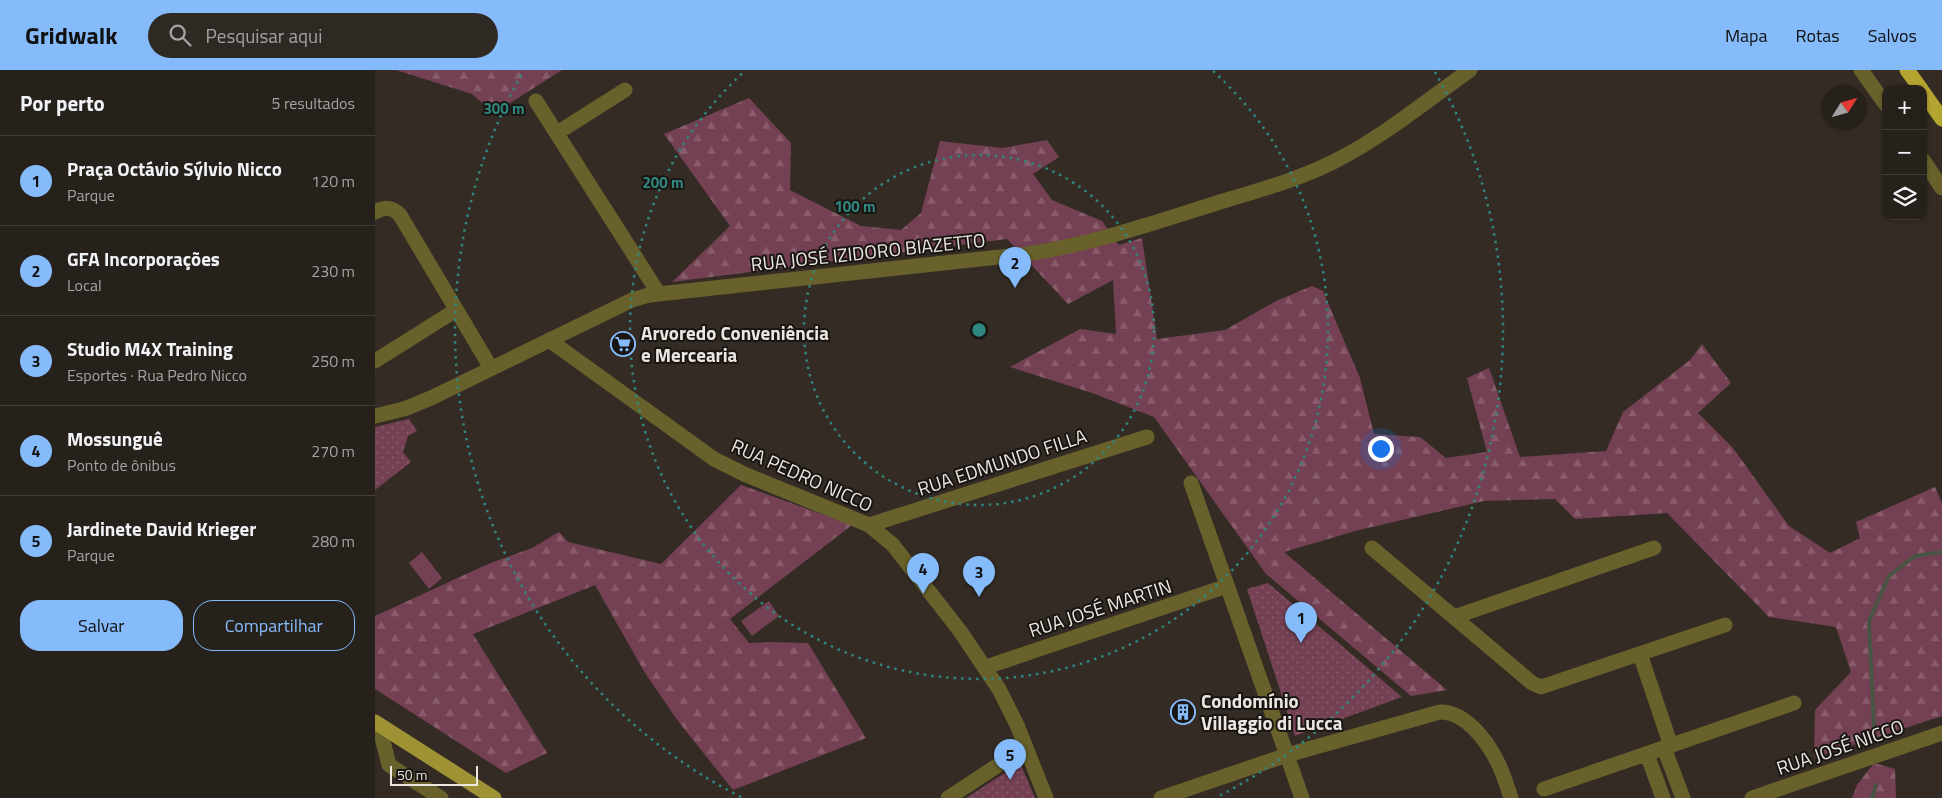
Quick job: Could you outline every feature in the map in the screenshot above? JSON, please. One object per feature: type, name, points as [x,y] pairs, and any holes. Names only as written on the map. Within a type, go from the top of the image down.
[{"type":"highway","points":[[1907,70],[1918,85]]},
{"type":"highway","points":[[1927,98],[1942,119]]},
{"type":"main road","points":[[377,724],[494,798]]},
{"type":"street","name":"RUA JOSÉ IZIDORO BIAZETTO","points":[[375,416],[404,409],[633,300],[659,294],[1001,258],[1056,250],[1260,190],[1333,162],[1368,142],[1470,70]]},
{"type":"street","points":[[1861,70],[1882,99]]},
{"type":"street","points":[[557,133],[625,90]]},
{"type":"street","points":[[537,101],[659,294]]},
{"type":"street","points":[[1927,166],[1942,188]]},
{"type":"street","points":[[382,210],[400,215],[491,368]]},
{"type":"street","points":[[375,361],[456,310]]},
{"type":"street","name":"RUA PEDRO NICCO","points":[[549,340],[714,458],[744,474],[869,525],[893,545],[961,631],[986,667],[1009,708],[1046,798]]},
{"type":"street","name":"RUA EDMUNDO FILLA","points":[[869,525],[1147,436]]},
{"type":"street","points":[[1191,484],[1302,798]]},
{"type":"street","points":[[1372,548],[1531,683],[1541,687],[1725,625]]},
{"type":"street","points":[[1454,617],[1654,548]]},
{"type":"street","name":"RUA JOSÉ MARTIN","points":[[986,667],[1227,586]]},
{"type":"street","points":[[1640,654],[1683,798]]},
{"type":"street","points":[[1544,790],[1794,704]]},
{"type":"street","points":[[1161,798],[1287,755],[1440,712],[1447,712],[1463,720],[1481,737],[1497,761],[1511,798]]},
{"type":"street","points":[[377,724],[389,765],[441,798]]},
{"type":"street","name":"RUA JOSÉ NICCO","points":[[1752,798],[1942,733]]},
{"type":"street","points":[[947,798],[1026,746]]},
{"type":"street","points":[[1647,754],[1663,798]]},
{"type":"green space","points":[[396,70],[562,70],[494,113],[472,94]]},
{"type":"green space","points":[[749,98],[791,143],[790,190],[861,226],[901,230],[921,213],[940,141],[1002,148],[1047,140],[1059,157],[1033,174],[1052,200],[1102,221],[1119,245],[1142,238],[1157,339],[1225,330],[1276,301],[1312,286],[1323,291],[1360,378],[1374,434],[1420,437],[1446,458],[1487,452],[1467,378],[1489,368],[1520,457],[1606,451],[1623,412],[1690,360],[1702,344],[1731,383],[1698,413],[1733,448],[1789,526],[1830,553],[1860,538],[1856,522],[1935,487],[1942,503],[1942,716],[1814,758],[1815,710],[1851,672],[1836,627],[1769,617],[1667,513],[1575,519],[1555,499],[1484,501],[1359,530],[1284,552],[1447,690],[1411,696],[1266,574],[1154,417],[1092,393],[1010,367],[1080,329],[1116,334],[1113,280],[1068,304],[1007,239],[672,282],[730,226],[664,134]]},
{"type":"green space","points":[[409,419],[417,431],[408,436],[403,452],[411,462],[375,490],[375,427]]},
{"type":"green space","points":[[741,485],[852,525],[730,619],[749,643],[808,643],[866,738],[733,790],[678,721],[645,673],[595,585],[473,634],[547,753],[506,773],[375,689],[375,616],[488,564],[532,548],[559,532],[568,542],[661,564]]},
{"type":"green space","points":[[422,552],[442,578],[429,589],[409,563]]},
{"type":"green space","points":[[1268,583],[1402,697],[1295,736],[1247,589]]},
{"type":"green space","points":[[769,601],[779,616],[752,636],[741,621]]},
{"type":"green space","points":[[1020,763],[1035,798],[966,798]]},
{"type":"green space","points":[[1874,763],[1895,769],[1896,798],[1852,798],[1857,785]]},
{"type":"waterway","points":[[1874,729],[1869,621],[1889,576],[1915,556],[1942,552]]},
{"type":"waterway","points":[[1872,798],[1876,785]]},
{"type":"place","name":"GFA Incorporações","points":[[1015,288]]},
{"type":"place","name":"Arvoredo Conveniência e Mercearia","points":[[623,344]]},
{"type":"place","name":"Mossunguê","points":[[923,594]]},
{"type":"place","name":"Studio M4X Training","points":[[979,597]]},
{"type":"place","name":"Praça Octávio Sýlvio Nicco","points":[[1301,643]]},
{"type":"place","name":"Condomínio Villaggio di Lucca","points":[[1183,712]]},
{"type":"place","name":"Jardinete David Krieger","points":[[1010,780]]}]
